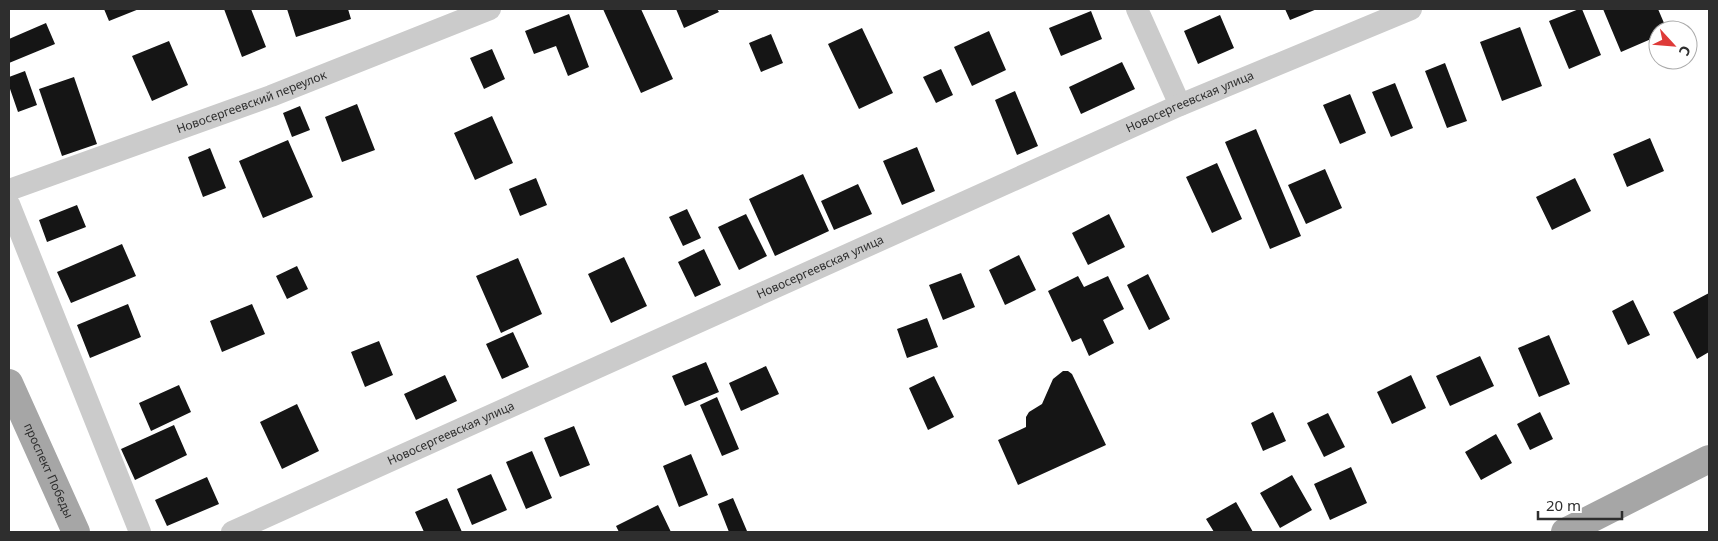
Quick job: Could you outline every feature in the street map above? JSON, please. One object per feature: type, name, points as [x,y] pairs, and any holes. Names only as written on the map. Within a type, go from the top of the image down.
[{"type":"main road","name":"проспект Победы","points":[[9,383],[76,532]]},
{"type":"main road","points":[[1565,532],[1709,459]]},
{"type":"street","name":"Новосергеевский переулок","points":[[9,190],[271,96],[490,9]]},
{"type":"street","points":[[1136,9],[1180,105]]},
{"type":"street","name":"Новосергеевская улица","points":[[232,532],[1180,105],[1411,9]]},
{"type":"street","points":[[9,204],[140,532]]},
{"type":"building","points":[[104,9],[139,9],[109,21]]},
{"type":"building","points":[[224,9],[251,9],[266,47],[242,57]]},
{"type":"building","points":[[287,9],[348,9],[351,19],[296,37]]},
{"type":"building","points":[[603,9],[641,9],[673,79],[641,93]]},
{"type":"building","points":[[676,9],[717,9],[719,12],[684,28]]},
{"type":"building","points":[[1285,9],[1317,9],[1290,20]]},
{"type":"building","points":[[1582,9],[1601,55],[1569,69],[1549,21]]},
{"type":"building","points":[[1603,9],[1658,9],[1663,20],[1648,20],[1648,40],[1621,52]]},
{"type":"building","points":[[1091,11],[1102,39],[1061,56],[1049,28]]},
{"type":"building","points":[[569,14],[589,67],[568,76],[556,46],[534,54],[525,31]]},
{"type":"building","points":[[1220,15],[1234,48],[1198,64],[1184,31]]},
{"type":"building","points":[[46,23],[55,44],[9,63],[9,39]]},
{"type":"building","points":[[1520,27],[1542,86],[1502,101],[1480,42]]},
{"type":"building","points":[[862,28],[893,93],[859,109],[828,44]]},
{"type":"building","points":[[989,31],[1006,70],[972,86],[954,47]]},
{"type":"building","points":[[771,34],[783,63],[761,72],[749,43]]},
{"type":"building","points":[[169,41],[188,85],[152,101],[132,56]]},
{"type":"building","points":[[492,49],[505,79],[484,89],[470,58]]},
{"type":"building","points":[[1122,62],[1135,89],[1081,114],[1069,87]]},
{"type":"building","points":[[1445,63],[1467,121],[1447,128],[1425,71]]},
{"type":"building","points":[[941,69],[953,95],[936,103],[923,77]]},
{"type":"building","points":[[25,71],[37,105],[18,112],[9,86],[9,77]]},
{"type":"building","points":[[74,77],[97,144],[62,156],[39,89]]},
{"type":"building","points":[[1395,83],[1413,128],[1391,137],[1372,92]]},
{"type":"building","points":[[1015,91],[1038,146],[1017,155],[995,100]]},
{"type":"building","points":[[1350,94],[1366,133],[1340,144],[1323,105]]},
{"type":"building","points":[[357,104],[375,150],[342,162],[325,117]]},
{"type":"building","points":[[300,106],[310,130],[292,137],[283,113]]},
{"type":"building","points":[[492,116],[513,163],[475,180],[454,133]]},
{"type":"building","points":[[1256,129],[1301,236],[1270,249],[1225,142]]},
{"type":"building","points":[[1650,138],[1664,171],[1627,187],[1613,154]]},
{"type":"building","points":[[288,140],[313,197],[263,218],[239,161]]},
{"type":"building","points":[[917,147],[935,191],[902,205],[883,161]]},
{"type":"building","points":[[210,148],[226,188],[203,197],[188,157]]},
{"type":"building","points":[[1217,163],[1242,219],[1212,233],[1186,177]]},
{"type":"building","points":[[1325,169],[1342,208],[1306,224],[1288,185]]},
{"type":"building","points":[[803,174],[829,231],[775,256],[749,199]]},
{"type":"building","points":[[536,178],[547,205],[520,216],[509,189]]},
{"type":"building","points":[[1575,178],[1591,211],[1552,230],[1536,197]]},
{"type":"building","points":[[858,184],[872,214],[834,230],[821,201]]},
{"type":"building","points":[[77,205],[86,227],[47,242],[39,220]]},
{"type":"building","points":[[687,209],[701,238],[683,246],[669,217]]},
{"type":"building","points":[[746,214],[767,256],[739,270],[718,227]]},
{"type":"building","points":[[1109,214],[1125,247],[1088,265],[1072,233]]},
{"type":"building","points":[[122,244],[136,276],[71,303],[57,272]]},
{"type":"building","points":[[704,249],[721,285],[695,297],[678,262]]},
{"type":"building","points":[[1019,255],[1036,290],[1005,305],[989,270]]},
{"type":"building","points":[[624,257],[647,306],[611,323],[588,274]]},
{"type":"building","points":[[518,258],[542,314],[501,333],[476,276]]},
{"type":"building","points":[[297,266],[308,289],[287,299],[276,276]]},
{"type":"building","points":[[961,273],[975,307],[943,320],[929,285]]},
{"type":"building","points":[[1148,274],[1170,319],[1149,330],[1127,285]]},
{"type":"building","points":[[1078,276],[1084,287],[1108,276],[1124,309],[1103,320],[1114,343],[1089,356],[1081,338],[1072,342],[1048,291]]},
{"type":"building","points":[[1709,293],[1709,352],[1697,359],[1673,312]]},
{"type":"building","points":[[1633,300],[1650,335],[1628,345],[1612,311]]},
{"type":"building","points":[[128,304],[141,337],[90,358],[77,325]]},
{"type":"building","points":[[252,304],[265,334],[222,352],[210,321]]},
{"type":"building","points":[[927,318],[938,347],[907,358],[897,329]]},
{"type":"building","points":[[513,332],[529,367],[502,379],[486,344]]},
{"type":"building","points":[[1549,335],[1570,384],[1539,397],[1518,348]]},
{"type":"building","points":[[379,341],[393,375],[365,387],[351,352]]},
{"type":"building","points":[[1480,356],[1494,386],[1450,406],[1436,376]]},
{"type":"building","points":[[706,362],[719,392],[685,406],[672,376]]},
{"type":"building","points":[[766,366],[779,394],[741,411],[729,383]]},
{"type":"building","points":[[1063,371],[1068,371],[1072,374],[1106,445],[1018,485],[998,440],[1026,427],[1026,417],[1029,412],[1042,404],[1053,379]]},
{"type":"building","points":[[445,375],[457,401],[416,420],[404,394]]},
{"type":"building","points":[[1411,375],[1426,408],[1392,424],[1377,392]]},
{"type":"building","points":[[934,376],[954,417],[928,430],[909,388]]},
{"type":"building","points":[[179,385],[191,412],[151,431],[139,403]]},
{"type":"building","points":[[717,397],[739,449],[722,456],[700,405]]},
{"type":"building","points":[[297,404],[319,451],[282,469],[260,422]]},
{"type":"building","points":[[1273,412],[1286,441],[1263,451],[1251,423]]},
{"type":"building","points":[[1540,412],[1553,439],[1530,450],[1517,424]]},
{"type":"building","points":[[1328,413],[1345,447],[1324,457],[1307,423]]},
{"type":"building","points":[[174,425],[187,455],[135,480],[121,449]]},
{"type":"building","points":[[574,426],[590,465],[560,477],[544,438]]},
{"type":"building","points":[[1496,434],[1512,463],[1481,480],[1465,452]]},
{"type":"building","points":[[532,451],[552,498],[526,509],[506,462]]},
{"type":"building","points":[[691,454],[708,495],[679,507],[663,466]]},
{"type":"building","points":[[1351,467],[1367,503],[1330,520],[1314,484]]},
{"type":"building","points":[[491,474],[507,510],[472,525],[457,489]]},
{"type":"building","points":[[1292,475],[1312,510],[1280,528],[1260,493]]},
{"type":"building","points":[[207,477],[219,504],[167,526],[155,500]]},
{"type":"building","points":[[447,498],[462,532],[424,532],[415,512]]},
{"type":"building","points":[[733,498],[747,531],[729,532],[718,504]]},
{"type":"building","points":[[1236,502],[1253,532],[1214,532],[1206,519]]},
{"type":"building","points":[[658,505],[671,532],[619,532],[616,526]]}]
